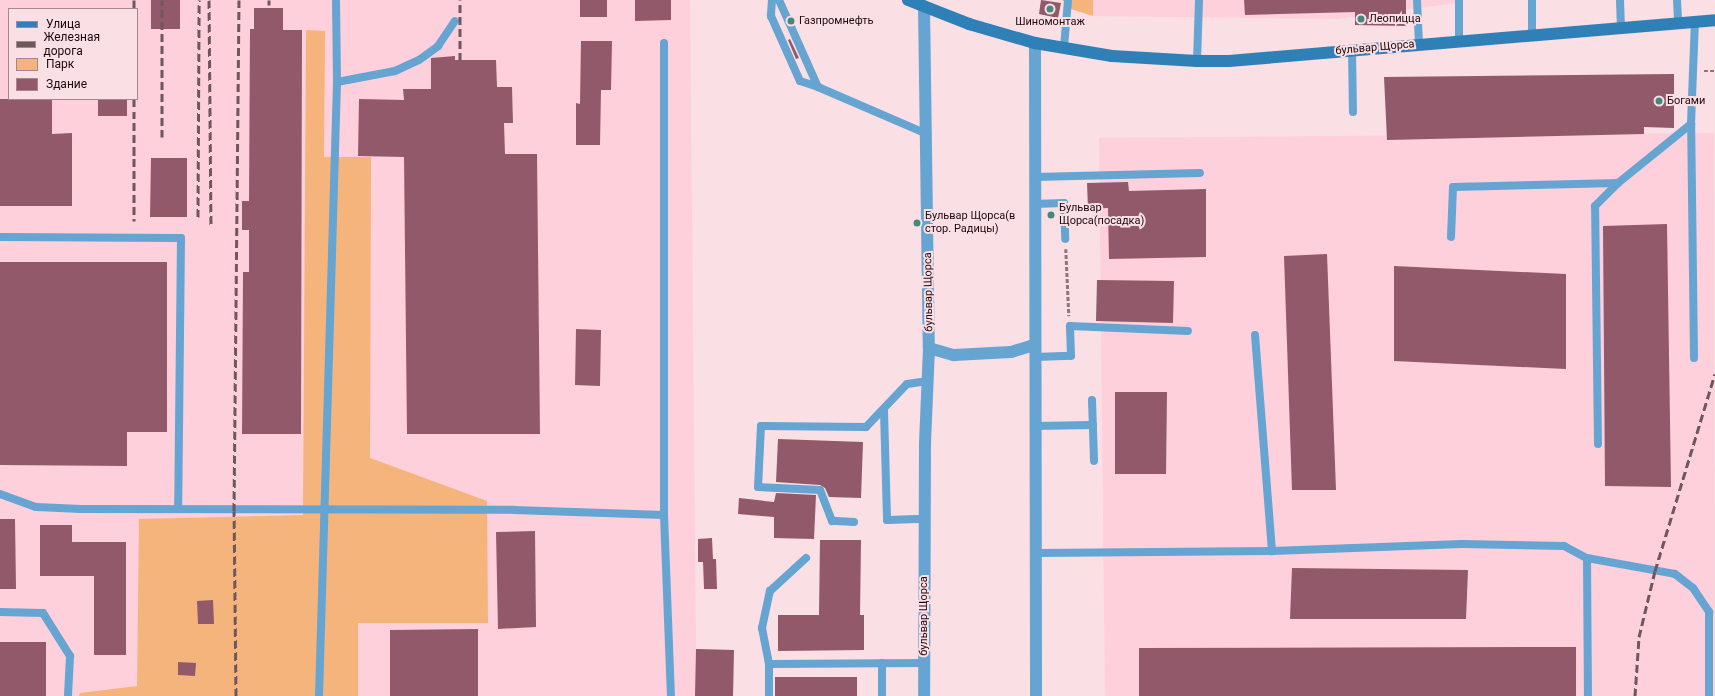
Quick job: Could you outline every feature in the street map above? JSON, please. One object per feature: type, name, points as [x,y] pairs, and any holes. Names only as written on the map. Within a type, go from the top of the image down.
[{"type":"main road","points":[[908,0],[924,6]]},
{"type":"main road","name":"бульвар Щорса","points":[[924,6],[969,24],[1035,43],[1112,56],[1197,61],[1229,61],[1715,20]]},
{"type":"street","name":"бульвар Щорса","points":[[924,6],[929,348],[925,519],[924,696]]},
{"type":"street","points":[[1035,43],[1035,426],[1038,553],[1036,696]]},
{"type":"street","points":[[929,348],[961,354],[1035,351]]},
{"type":"lane","points":[[319,696],[323,508],[337,82],[336,0]]},
{"type":"lane","points":[[772,0],[771,16],[800,81],[818,87],[927,134]]},
{"type":"lane","points":[[779,0],[818,87]]},
{"type":"lane","points":[[1064,47],[1068,0]]},
{"type":"lane","points":[[1197,61],[1199,0]]},
{"type":"lane","points":[[1417,0],[1419,44]]},
{"type":"lane","points":[[1459,0],[1459,41]]},
{"type":"lane","points":[[1532,0],[1532,35]]},
{"type":"lane","points":[[1620,0],[1621,27]]},
{"type":"lane","points":[[1677,0],[1678,22]]},
{"type":"lane","points":[[337,82],[395,71],[419,60],[438,46],[455,21]]},
{"type":"lane","points":[[1694,358],[1691,124],[1696,22]]},
{"type":"lane","points":[[664,43],[664,515],[671,696]]},
{"type":"lane","points":[[1352,50],[1353,112]]},
{"type":"lane","points":[[1598,444],[1595,206],[1618,183],[1691,124]]},
{"type":"lane","points":[[1034,177],[1200,174]]},
{"type":"lane","points":[[1451,237],[1453,187],[1618,183]]},
{"type":"lane","points":[[1034,204],[1064,203],[1065,239]]},
{"type":"lane","points":[[0,237],[181,238],[178,509]]},
{"type":"lane","points":[[1035,351],[1071,356],[1070,326],[1188,331]]},
{"type":"lane","points":[[1255,335],[1272,551]]},
{"type":"lane","points":[[854,522],[832,521],[820,490],[758,487],[761,426],[862,428],[884,411],[907,384],[928,381]]},
{"type":"lane","points":[[1092,400],[1094,461]]},
{"type":"lane","points":[[884,411],[887,520],[925,519]]},
{"type":"lane","points":[[1035,426],[1093,425]]},
{"type":"lane","points":[[0,494],[36,508],[234,511],[323,508],[514,510],[664,515]]},
{"type":"lane","points":[[1038,553],[1272,551],[1462,544],[1564,546],[1587,558],[1675,574],[1693,588],[1709,612],[1709,696]]},
{"type":"lane","points":[[769,696],[769,664],[762,628],[770,591],[806,558]]},
{"type":"lane","points":[[1587,558],[1588,696]]},
{"type":"lane","points":[[0,612],[43,613],[70,656],[68,696]]},
{"type":"lane","points":[[882,663],[882,696]]},
{"type":"lane","points":[[769,664],[924,663]]},
{"type":"path","points":[[1065,239],[1070,326]]},
{"type":"shaded area","points":[[0,0],[690,0],[696,649],[734,650],[733,696],[0,696]]},
{"type":"shaded area","points":[[1093,0],[1456,0],[1456,3],[1337,19],[1093,16]]},
{"type":"shaded area","points":[[1714,133],[1715,696],[1105,696],[1099,138]]},
{"type":"green space","points":[[1062,0],[1093,0],[1093,16],[1071,9]]},
{"type":"green space","points":[[306,30],[325,31],[324,157],[371,157],[370,458],[487,501],[488,623],[358,623],[358,696],[79,696],[80,693],[137,686],[139,519],[303,515]]},
{"type":"building","points":[[151,0],[180,0],[180,29],[151,29]]},
{"type":"building","points":[[580,0],[607,0],[607,17],[580,17]]},
{"type":"building","points":[[635,0],[671,0],[671,20],[635,21]]},
{"type":"building","name":"Шиномонтаж","points":[[1041,0],[1061,3],[1058,18],[1039,14]]},
{"type":"building","points":[[1244,0],[1406,0],[1406,26],[1355,25],[1355,12],[1245,15]]},
{"type":"building","points":[[254,8],[283,8],[283,30],[302,30],[301,434],[242,434],[243,272],[249,272],[249,230],[242,230],[242,201],[249,201],[250,29],[254,29]]},
{"type":"building","points":[[790,39],[799,58],[796,59],[788,40]]},
{"type":"building","points":[[581,41],[612,41],[611,90],[601,90],[600,145],[576,145],[576,103],[580,104]]},
{"type":"building","points":[[455,56],[455,60],[496,60],[497,87],[512,87],[513,123],[504,123],[505,154],[537,154],[540,434],[407,434],[404,157],[358,156],[359,99],[404,100],[403,89],[431,89],[431,58]]},
{"type":"building","points":[[1674,74],[1674,128],[1644,127],[1644,134],[1387,140],[1384,77]]},
{"type":"building","points":[[0,99],[52,100],[52,134],[72,133],[72,206],[0,206]]},
{"type":"building","points":[[98,100],[127,100],[127,116],[98,116]]},
{"type":"building","points":[[151,158],[187,158],[187,217],[150,217]]},
{"type":"building","points":[[1128,182],[1129,191],[1206,189],[1206,257],[1109,259],[1108,208],[1088,209],[1087,183]]},
{"type":"building","points":[[1667,224],[1671,487],[1605,486],[1603,226]]},
{"type":"building","points":[[1327,254],[1336,490],[1292,490],[1284,256]]},
{"type":"building","points":[[0,262],[167,262],[167,432],[127,432],[127,466],[0,465]]},
{"type":"building","points":[[1394,266],[1566,274],[1566,369],[1394,361]]},
{"type":"building","points":[[1097,280],[1174,281],[1173,323],[1096,321]]},
{"type":"building","points":[[576,329],[601,330],[600,386],[575,385]]},
{"type":"building","points":[[1115,392],[1167,392],[1166,474],[1115,474]]},
{"type":"building","points":[[778,439],[863,442],[861,498],[829,497],[825,488],[820,485],[776,482]]},
{"type":"building","points":[[776,493],[816,495],[814,539],[774,538],[774,517],[738,514],[739,498],[774,502]]},
{"type":"building","points":[[0,519],[15,519],[16,589],[0,589]]},
{"type":"building","points":[[40,525],[72,525],[72,542],[126,542],[126,655],[94,655],[94,576],[40,576]]},
{"type":"building","points":[[535,531],[536,627],[498,629],[496,532]]},
{"type":"building","points":[[712,538],[713,559],[716,559],[717,589],[704,589],[703,562],[698,562],[698,539]]},
{"type":"building","points":[[820,540],[861,540],[860,615],[864,615],[864,650],[778,651],[778,615],[819,615]]},
{"type":"building","points":[[1292,568],[1468,570],[1466,619],[1290,619]]},
{"type":"building","points":[[213,600],[214,624],[198,624],[197,601]]},
{"type":"building","points":[[478,629],[478,696],[390,696],[390,630]]},
{"type":"building","points":[[0,642],[46,642],[46,696],[0,696]]},
{"type":"building","points":[[1576,647],[1576,696],[1139,696],[1139,648]]},
{"type":"building","points":[[696,649],[734,650],[733,696],[695,696]]},
{"type":"building","points":[[178,662],[196,663],[195,676],[178,675]]},
{"type":"building","points":[[775,677],[857,677],[857,696],[775,696]]},
{"type":"railway","points":[[134,0],[134,8]]},
{"type":"railway","points":[[162,0],[162,137]]},
{"type":"railway","points":[[198,217],[199,0]]},
{"type":"railway","points":[[209,0],[211,225]]},
{"type":"railway","points":[[236,696],[234,511],[239,0]]},
{"type":"railway","points":[[269,0],[269,5]]},
{"type":"railway","points":[[460,0],[460,60]]},
{"type":"railway","points":[[134,100],[134,221]]},
{"type":"railway","points":[[1635,696],[1639,637],[1655,571],[1715,374]]},
{"type":"place","name":"Шиномонтаж","points":[[1050,9]]},
{"type":"place","name":"Леопицца","points":[[1361,19]]},
{"type":"place","name":"Газпромнефть","points":[[791,21]]},
{"type":"place","name":"Богами","points":[[1659,101]]},
{"type":"place","name":"Бульвар Щорса(посадка)","points":[[1051,215]]},
{"type":"place","name":"Бульвар Щорса(в стор. Радицы)","points":[[917,223]]}]
